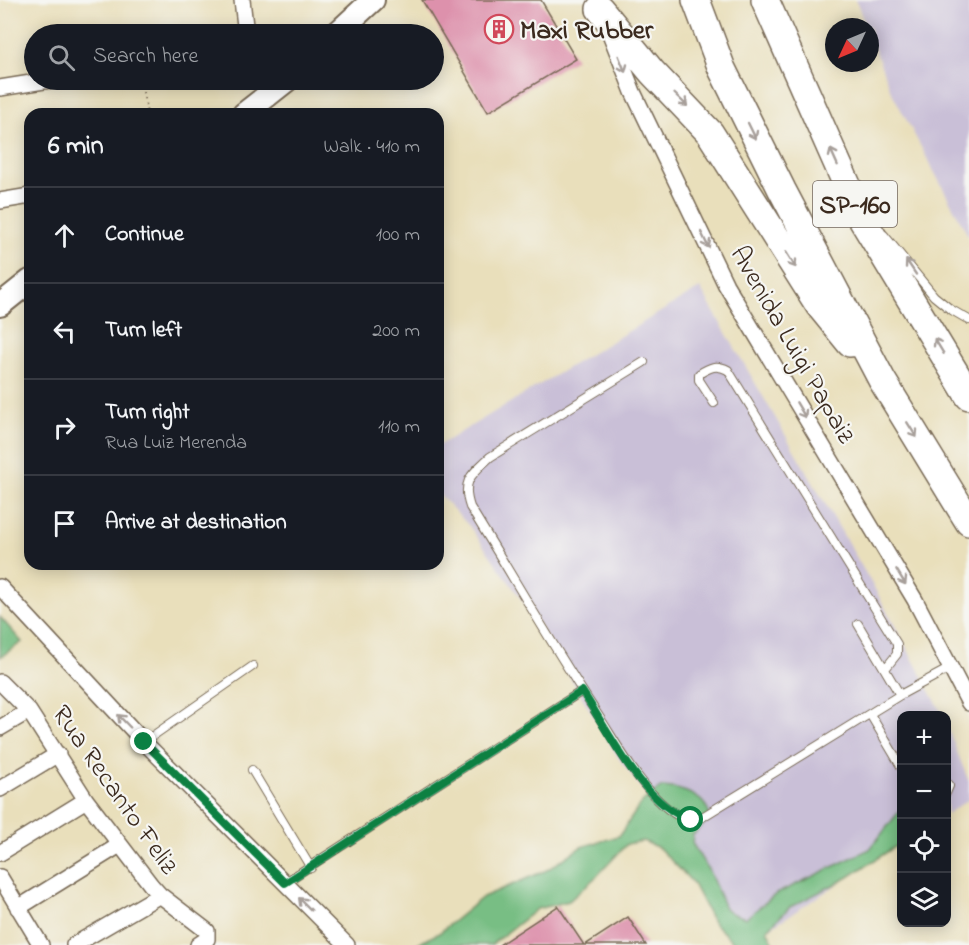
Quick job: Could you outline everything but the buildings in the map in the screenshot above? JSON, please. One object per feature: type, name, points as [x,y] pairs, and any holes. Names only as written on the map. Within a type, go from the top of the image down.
[{"type":"highway","name":"SP-160","points":[[696,0],[722,69],[882,380],[969,522]]},
{"type":"highway","name":"SP-160","points":[[765,0],[862,219],[969,396]]},
{"type":"highway","points":[[599,5],[652,72],[710,133],[819,305],[882,380]]},
{"type":"main road","points":[[347,24],[373,0]]},
{"type":"main road","points":[[251,108],[274,90]]},
{"type":"main road","points":[[0,305],[24,286]]},
{"type":"street","points":[[242,0],[245,24]]},
{"type":"street","name":"Avenida Luigi Papaiz","points":[[599,5],[633,92],[726,285],[952,667],[969,703]]},
{"type":"street","points":[[0,88],[24,84]]},
{"type":"street","points":[[0,201],[24,197]]},
{"type":"street","points":[[0,587],[144,742],[347,945]]},
{"type":"street","name":"Rua Recanto Feliz","points":[[0,682],[29,711],[118,846],[160,895],[207,931],[207,939],[198,945]]},
{"type":"street","points":[[0,728],[29,711]]},
{"type":"street","points":[[0,789],[57,754]]},
{"type":"street","points":[[0,853],[86,800]]},
{"type":"street","points":[[18,908],[118,846]]},
{"type":"street","points":[[0,877],[41,945]]},
{"type":"street","points":[[74,945],[160,895]]},
{"type":"lane","points":[[862,219],[890,240],[934,296],[969,320]]},
{"type":"lane","points":[[644,362],[490,457],[473,472],[467,482],[465,494],[470,507],[582,691],[640,779],[665,806],[678,816],[691,820],[699,819],[900,695],[952,667]]},
{"type":"lane","points":[[714,404],[699,380],[699,374],[719,365],[728,370],[897,644],[897,654],[885,669]]},
{"type":"lane","points":[[858,624],[900,695]]},
{"type":"lane","points":[[144,742],[253,666]]},
{"type":"lane","points":[[285,883],[582,691]]},
{"type":"lane","points":[[870,714],[900,765]]},
{"type":"lane","points":[[252,770],[311,868]]},
{"type":"path","points":[[143,90],[146,108]]},
{"type":"shaded area","points":[[856,0],[969,0],[969,237],[890,89],[879,60],[879,18],[863,18]]},
{"type":"shaded area","points":[[700,288],[876,591],[941,711],[897,711],[897,846],[747,943],[664,818],[619,759],[536,620],[470,527],[444,499],[444,442]]},
{"type":"shaded area","points":[[951,737],[969,782],[969,799],[951,811]]},
{"type":"green space","points":[[0,617],[22,642],[0,657]]},
{"type":"green space","points":[[662,787],[685,791],[704,804],[710,818],[693,835],[692,843],[709,871],[725,908],[731,913],[746,918],[776,894],[870,849],[897,814],[897,846],[847,878],[790,907],[767,930],[775,945],[736,945],[713,922],[692,882],[659,848],[643,841],[627,844],[569,901],[537,909],[491,945],[415,945],[439,933],[483,897],[547,870],[581,847],[619,836],[642,802]]},
{"type":"place","name":"Maxi Rubber","points":[[499,29]]},
{"type":"route","points":[[144,742],[285,883],[582,691],[640,779],[656,798],[678,816],[691,820]]}]
